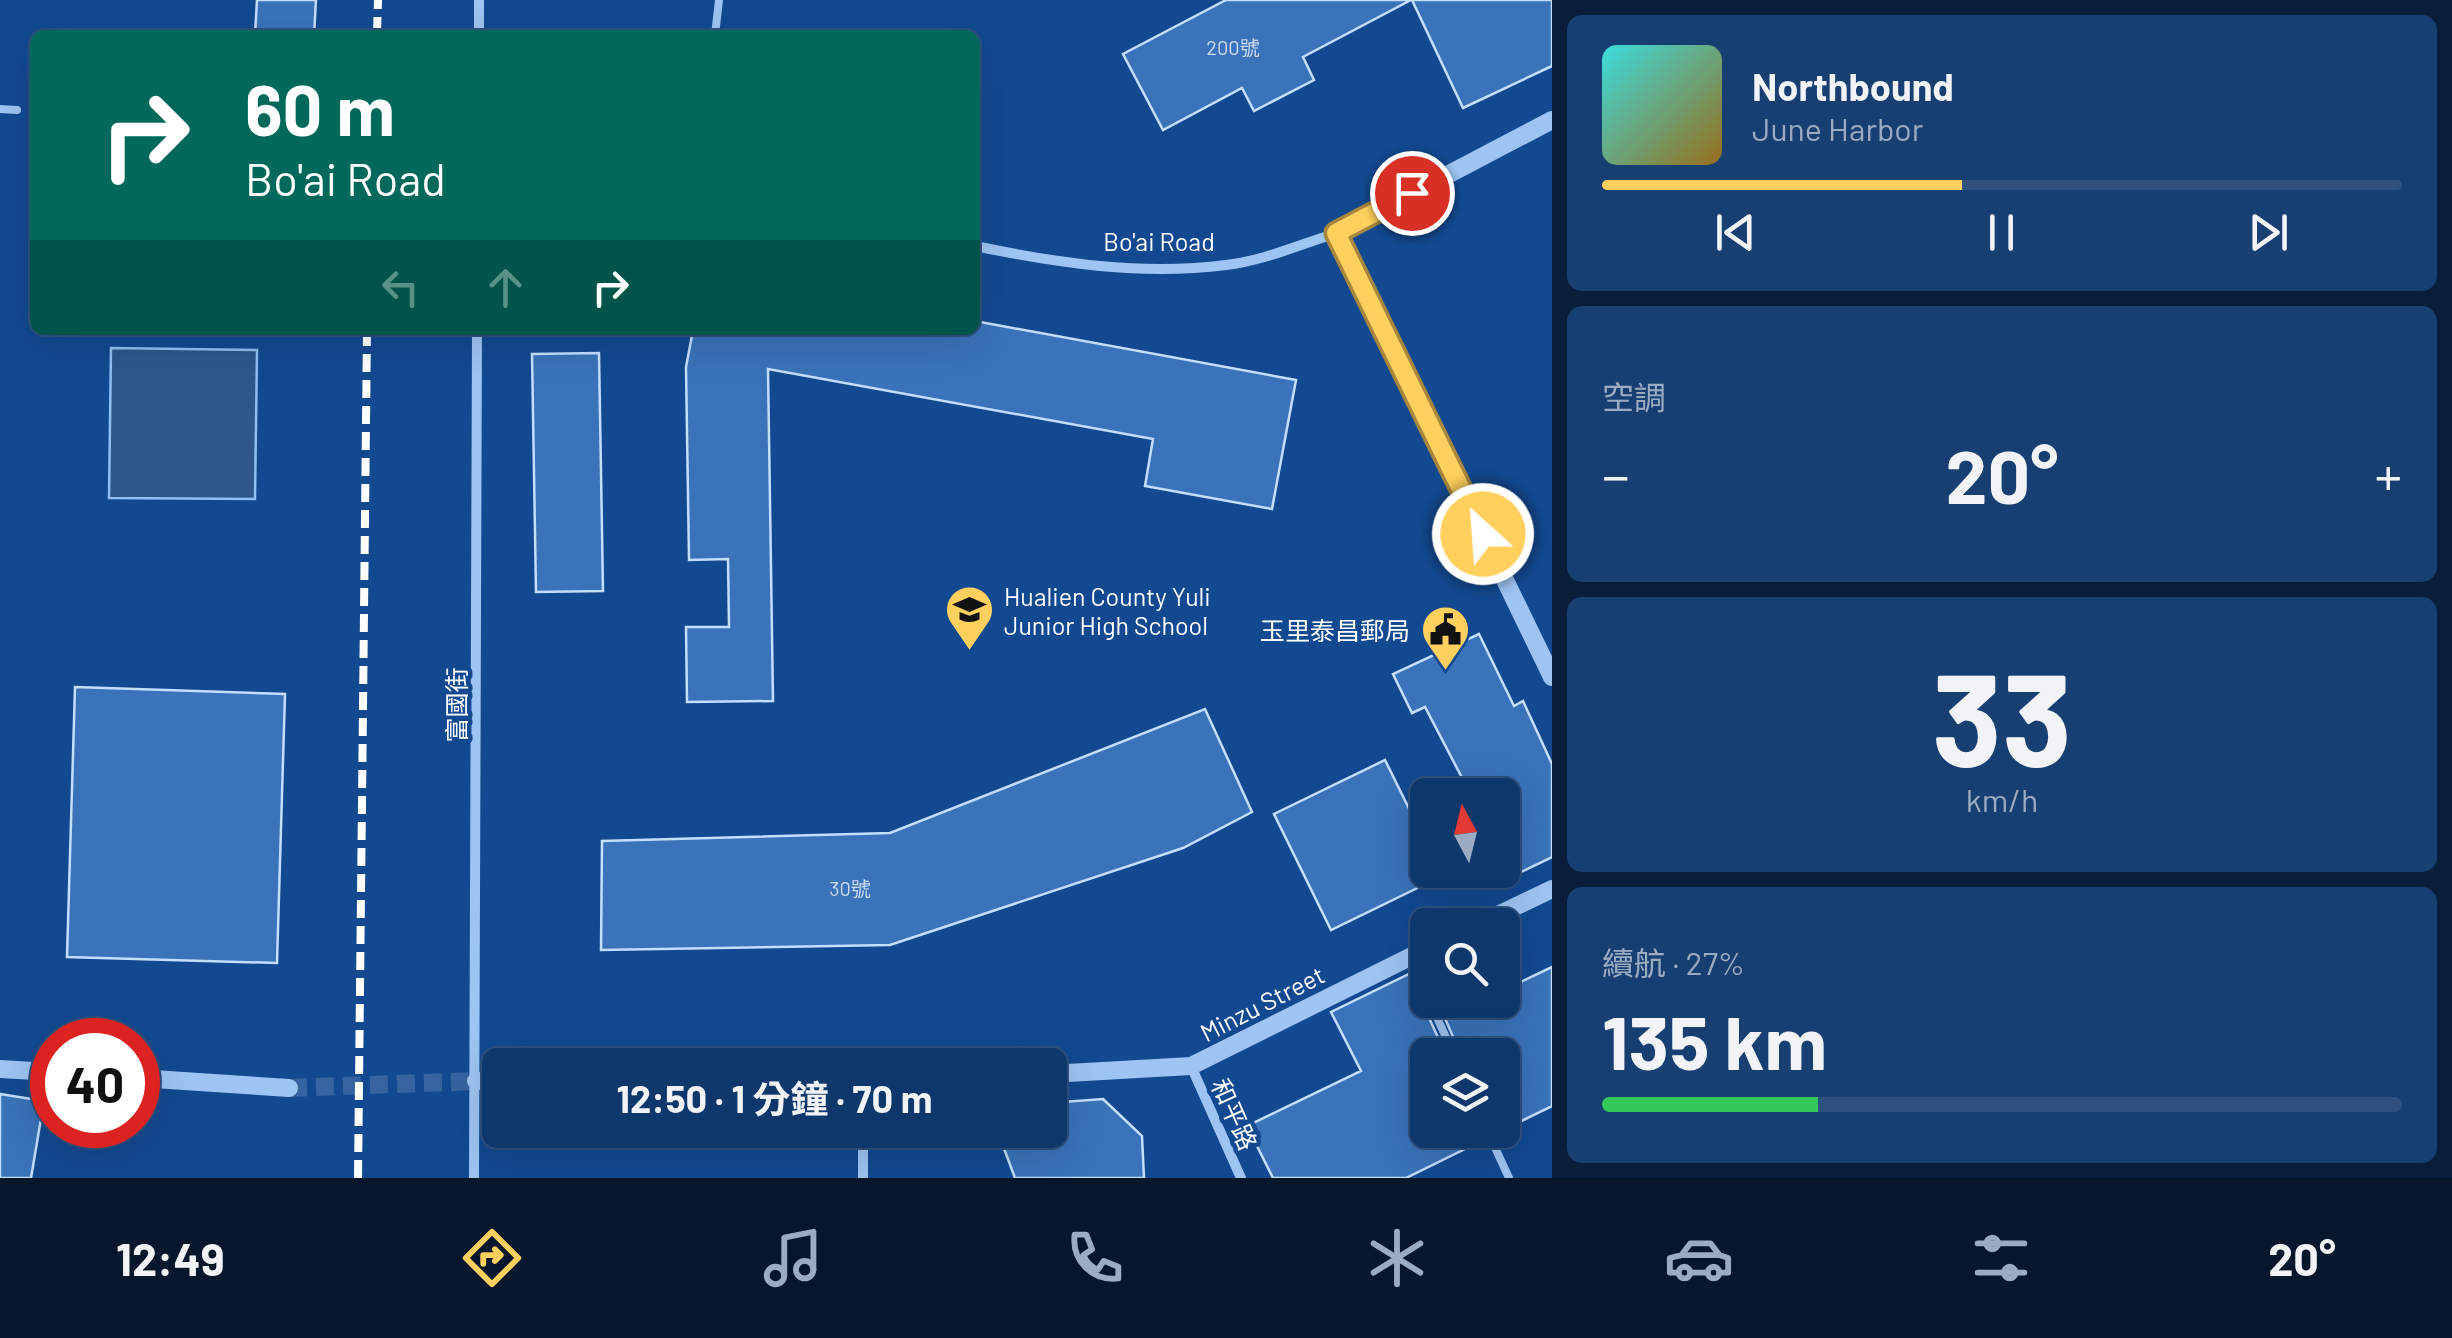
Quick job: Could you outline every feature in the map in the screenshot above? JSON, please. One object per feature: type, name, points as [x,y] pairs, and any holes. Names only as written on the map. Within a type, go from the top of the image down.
[{"type":"street","points":[[479,0],[479,30]]},
{"type":"street","name":"Bo'ai Road","points":[[980,247],[1064,264],[1119,268],[1228,265],[1336,233],[1552,120]]},
{"type":"street","points":[[1336,233],[1552,677]]},
{"type":"street","name":"富國街","points":[[474,1178],[477,335]]},
{"type":"street","points":[[1512,908],[1552,889]]},
{"type":"street","name":"Minzu Street","points":[[1067,1073],[1192,1066],[1410,957]]},
{"type":"street","name":"和平路","points":[[1192,1066],[1241,1178]]},
{"type":"street","points":[[0,1069],[30,1071]]},
{"type":"street","points":[[160,1079],[289,1088]]},
{"type":"street","points":[[476,1081],[482,1081]]},
{"type":"street","points":[[863,1148],[864,1178]]},
{"type":"lane","points":[[716,30],[720,0]]},
{"type":"lane","points":[[0,109],[17,110]]},
{"type":"lane","points":[[1496,1148],[1509,1178]]},
{"type":"water","points":[[111,348],[257,350],[255,499],[109,498]]},
{"type":"building","points":[[257,0],[316,0],[314,30],[255,30]]},
{"type":"building","points":[[1226,0],[1411,0],[1303,57],[1314,80],[1254,111],[1242,88],[1163,130],[1123,54]]},
{"type":"building","points":[[1412,0],[1552,0],[1552,66],[1463,108]]},
{"type":"building","points":[[980,322],[1296,380],[1272,509],[1145,486],[1153,439],[768,369],[773,701],[687,702],[686,627],[729,627],[728,559],[689,560],[686,367],[692,335],[980,335]]},
{"type":"building","points":[[599,353],[603,591],[536,592],[532,354]]},
{"type":"building","points":[[1479,634],[1514,706],[1523,701],[1552,764],[1552,857],[1520,873],[1520,778],[1462,778],[1425,707],[1412,713],[1393,674]]},
{"type":"building","points":[[75,687],[285,694],[277,963],[67,957]]},
{"type":"building","points":[[1205,709],[1252,812],[1183,848],[890,945],[601,950],[602,841],[890,833]]},
{"type":"building","points":[[1385,760],[1410,811],[1410,888],[1417,888],[1331,930],[1274,814]]},
{"type":"building","points":[[1552,967],[1552,1106],[1520,1122],[1520,1038],[1454,1038],[1445,1018],[1520,1018],[1520,982]]},
{"type":"building","points":[[1409,974],[1410,1018],[1429,1018],[1438,1038],[1410,1038],[1410,1148],[1467,1148],[1406,1178],[1273,1178],[1247,1126],[1361,1071],[1331,1012]]},
{"type":"building","points":[[0,1094],[30,1099],[30,1148],[36,1148],[31,1178],[0,1178]]},
{"type":"building","points":[[1103,1099],[1142,1136],[1144,1178],[1015,1178],[1004,1148],[1067,1148],[1067,1102]]},
{"type":"tunnel","points":[[289,1088],[476,1081]]},
{"type":"railway","points":[[377,30],[378,0]]},
{"type":"railway","points":[[358,1178],[367,335]]},
{"type":"place","name":"Hualien County Yuli Junior High School","points":[[969,652]]},
{"type":"place","name":"玉里泰昌郵局","points":[[1445,672]]},
{"type":"route","points":[[1412,193],[1336,233],[1483,534]]}]
